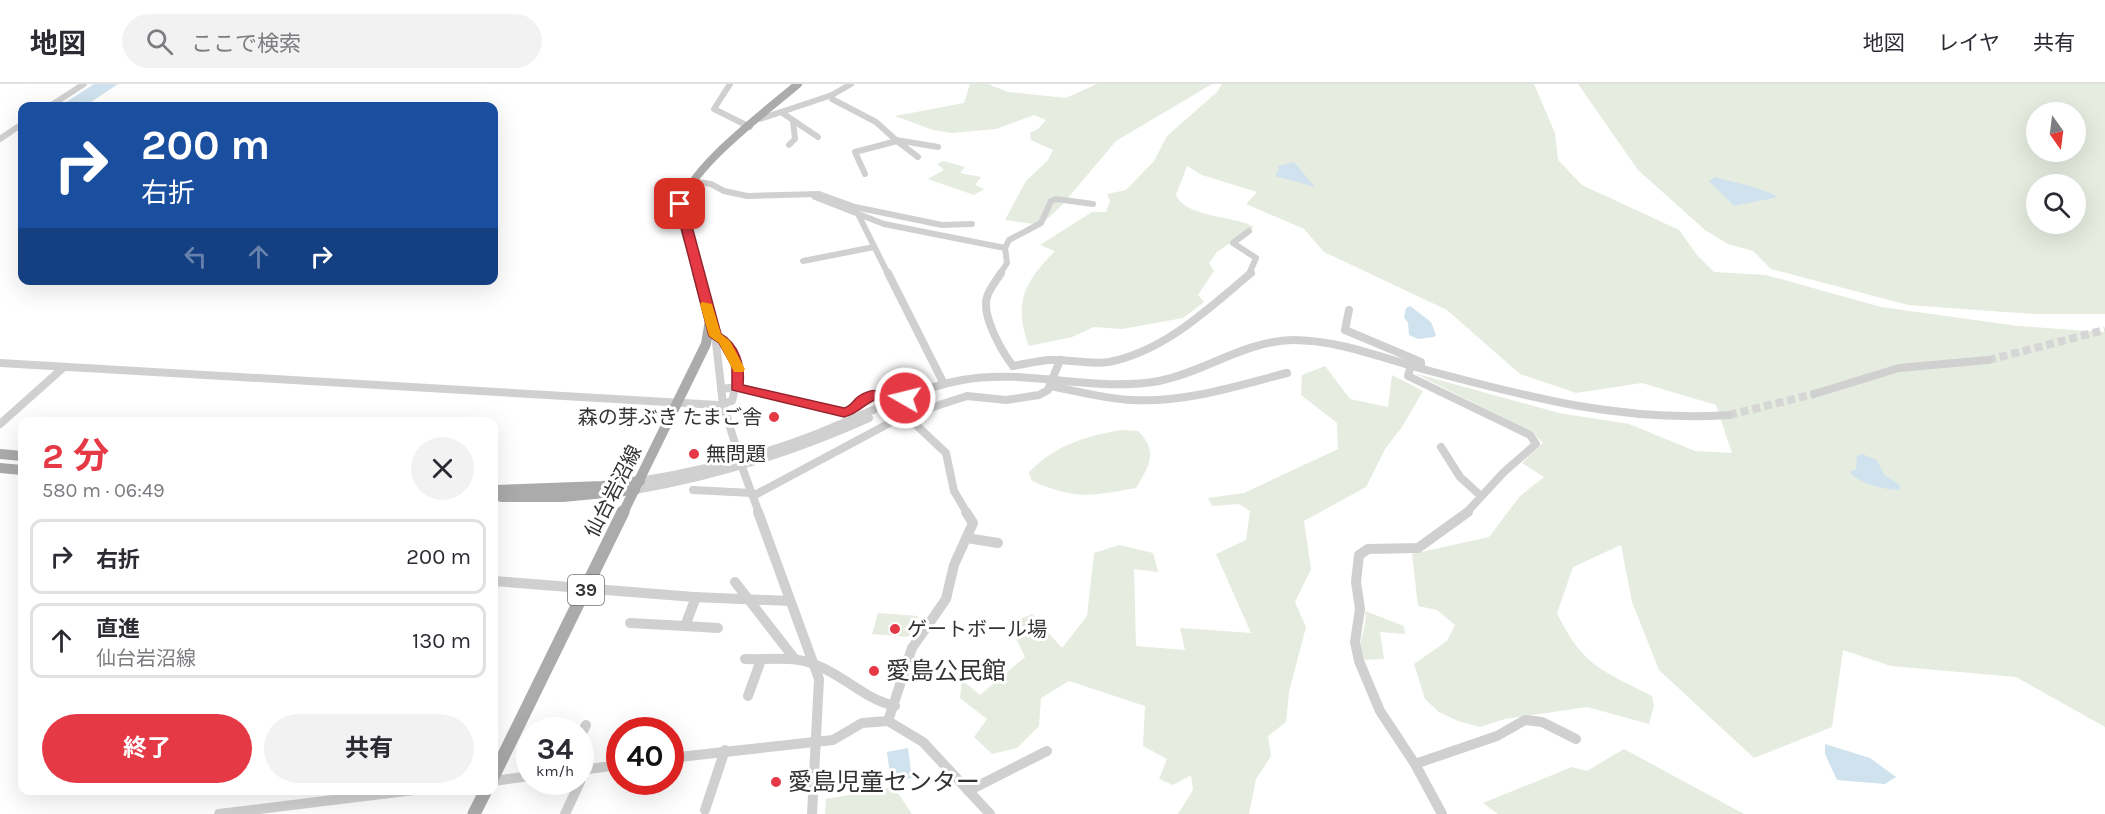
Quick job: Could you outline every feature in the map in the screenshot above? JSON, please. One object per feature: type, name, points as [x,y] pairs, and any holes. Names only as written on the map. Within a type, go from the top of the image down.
[{"type":"main road","name":"仙台岩沼線","points":[[498,767],[712,335],[680,209],[681,199],[691,181],[798,84]]},
{"type":"main road","points":[[0,454],[18,456]]},
{"type":"main road","points":[[0,468],[18,470]]},
{"type":"main road","points":[[498,490],[638,485]]},
{"type":"main road","points":[[498,497],[563,497],[638,485]]},
{"type":"main road","points":[[474,814],[484,795]]},
{"type":"street","points":[[56,102],[84,84]]},
{"type":"street","points":[[730,84],[714,109],[750,127]]},
{"type":"street","points":[[760,119],[832,95],[850,84]]},
{"type":"street","points":[[832,95],[832,99],[846,109],[888,129],[896,140],[918,157]]},
{"type":"street","points":[[781,112],[818,137]]},
{"type":"street","points":[[789,145],[795,139],[793,121]]},
{"type":"street","points":[[0,139],[18,127]]},
{"type":"street","points":[[865,174],[855,152],[896,140],[938,147]]},
{"type":"street","points":[[879,146],[884,152]]},
{"type":"street","points":[[691,181],[711,184],[724,191],[747,196],[819,194],[855,207],[942,225],[972,224]]},
{"type":"street","points":[[811,195],[842,211],[859,216],[924,233],[1005,248]]},
{"type":"street","points":[[1093,204],[1056,199],[1051,201],[1041,223],[1009,240],[1005,248],[1007,263],[986,298],[985,311],[1012,371],[1131,400],[1162,400],[1198,396],[1287,373]]},
{"type":"street","points":[[859,216],[944,384]]},
{"type":"street","points":[[638,485],[741,463],[831,436],[884,411],[894,403],[944,384],[1060,360],[1097,363],[1122,358],[1185,329],[1200,313],[1251,273],[1256,258],[1233,243],[1249,231]]},
{"type":"street","points":[[803,261],[874,247]]},
{"type":"street","points":[[1349,310],[1346,330],[1421,362],[1421,368]]},
{"type":"street","points":[[0,363],[678,404],[723,404],[732,401],[737,387],[738,366],[724,341],[712,335]]},
{"type":"street","points":[[712,335],[723,404],[741,463],[819,680],[812,814]]},
{"type":"street","points":[[1052,382],[1122,384],[1160,381],[1256,345],[1287,340],[1335,345],[1537,399],[1627,416],[1682,419],[1729,416]]},
{"type":"street","points":[[693,490],[753,495],[886,423],[905,416],[967,396],[1006,400],[1029,399],[1039,395],[1052,382],[1060,360]]},
{"type":"street","points":[[1814,394],[1899,368],[1988,360]]},
{"type":"street","points":[[1411,365],[1408,376],[1463,401],[1535,439],[1536,444],[1504,472],[1461,519],[1418,548],[1368,549],[1359,555],[1356,582],[1360,609],[1355,642],[1359,661],[1380,711],[1415,764],[1442,814]]},
{"type":"street","points":[[0,424],[64,367]]},
{"type":"street","points":[[721,389],[737,387],[840,412],[854,410],[864,399],[883,394],[905,416],[941,445],[946,453],[954,491],[973,520],[954,565],[946,599],[912,648],[895,706],[888,720]]},
{"type":"street","points":[[1441,447],[1460,477],[1481,496]]},
{"type":"street","points":[[967,538],[998,543]]},
{"type":"street","points":[[498,581],[696,597],[790,601]]},
{"type":"street","points":[[735,582],[794,658]]},
{"type":"street","points":[[685,626],[696,597]]},
{"type":"street","points":[[630,623],[718,628]]},
{"type":"street","points":[[745,658],[786,661],[794,658],[815,664],[875,702],[895,706]]},
{"type":"street","points":[[748,696],[761,660]]},
{"type":"street","points":[[684,756],[833,740],[862,723],[888,720],[924,742],[990,814]]},
{"type":"street","points":[[1415,764],[1497,736],[1525,720],[1542,722],[1576,739]]},
{"type":"street","points":[[705,810],[725,750]]},
{"type":"street","points":[[968,791],[1047,751]]},
{"type":"street","points":[[498,780],[516,778]]},
{"type":"street","points":[[219,814],[373,795]]},
{"type":"street","points":[[565,814],[573,795]]},
{"type":"shaded area","points":[[970,84],[988,84],[1008,92],[1066,98],[1097,84],[1212,84],[1116,141],[1062,205],[1041,225],[1005,220],[1026,181],[1048,160],[1053,150],[1031,140],[1030,133],[1038,129],[1046,120],[1034,115],[996,129],[951,133],[933,130],[895,116],[964,103]]},
{"type":"shaded area","points":[[1222,84],[1534,84],[1555,133],[1558,160],[1582,185],[1679,230],[1697,255],[1714,272],[1766,275],[1881,307],[2018,326],[2105,332],[2105,727],[2016,677],[1891,666],[1843,650],[1832,727],[1754,758],[1659,670],[1632,602],[1621,545],[1573,567],[1557,613],[1566,631],[1585,656],[1607,673],[1652,696],[1654,706],[1649,724],[1587,707],[1505,719],[1480,727],[1458,721],[1439,712],[1425,699],[1414,664],[1447,641],[1455,625],[1437,610],[1418,606],[1412,554],[1489,537],[1520,496],[1544,477],[1522,463],[1543,443],[1532,432],[1414,373],[1559,413],[1629,424],[1695,451],[1732,453],[1716,405],[1642,383],[1576,393],[1520,374],[1447,310],[1324,252],[1304,229],[1246,204],[1257,192],[1202,175],[1187,166],[1176,195],[1181,202],[1200,212],[1254,227],[1217,252],[1209,263],[1214,271],[1198,295],[1204,302],[1183,318],[1122,329],[1094,327],[1072,337],[1029,346],[1022,318],[1024,294],[1036,273],[1055,251],[1040,245],[1092,212],[1106,212],[1110,201],[1107,194],[1126,190],[1154,161],[1167,136],[1217,92]]},
{"type":"shaded area","points":[[1578,84],[2105,84],[2105,314],[2034,314],[1908,305],[1771,269],[1753,251],[1728,244],[1705,230],[1638,170]]},
{"type":"shaded area","points":[[943,161],[965,167],[960,173],[981,177],[975,185],[984,189],[974,195],[928,179],[944,170],[937,164]]},
{"type":"shaded area","points":[[1325,366],[1350,399],[1388,407],[1392,375],[1423,391],[1402,427],[1385,449],[1366,487],[1304,521],[1311,569],[1295,602],[1306,627],[1289,692],[1286,722],[1268,736],[1271,756],[1256,779],[1249,814],[1178,814],[1193,790],[1191,775],[1173,785],[1159,779],[1167,759],[1143,746],[1145,706],[1069,681],[1041,698],[1039,726],[1017,748],[992,754],[974,737],[987,719],[960,698],[962,680],[980,695],[1025,657],[1009,624],[1032,614],[1062,648],[1087,616],[1094,553],[1119,545],[1153,553],[1158,572],[1134,569],[1136,646],[1185,650],[1180,628],[1251,633],[1216,554],[1246,540],[1250,511],[1239,504],[1212,506],[1208,498],[1244,493],[1338,449],[1337,423],[1301,395],[1302,375]]},
{"type":"shaded area","points":[[1121,430],[1138,431],[1150,452],[1148,466],[1136,488],[1084,495],[1060,491],[1032,481],[1029,472],[1061,448],[1083,439]]},
{"type":"shaded area","points":[[1365,611],[1404,626],[1405,634],[1380,632],[1384,659],[1364,660],[1361,641]]},
{"type":"shaded area","name":"ゲートボール場","points":[[878,613],[918,616],[916,623],[920,623],[910,637],[872,634]]},
{"type":"shaded area","points":[[1624,749],[1744,814],[1498,814],[1483,803],[1572,767],[1587,771]]},
{"type":"shaded area","points":[[894,787],[912,814],[825,814],[826,799]]},
{"type":"water","points":[[94,84],[118,84],[91,102],[66,102]]},
{"type":"water","points":[[1294,162],[1315,187],[1275,176],[1279,170],[1278,166]]},
{"type":"water","points":[[1716,177],[1756,188],[1778,197],[1734,206],[1709,181]]},
{"type":"water","points":[[1410,306],[1431,322],[1436,335],[1434,337],[1418,339],[1409,335],[1408,323],[1404,317],[1406,308]]},
{"type":"water","points":[[1862,454],[1877,460],[1884,475],[1900,485],[1899,490],[1872,485],[1854,476],[1850,472],[1856,469],[1857,456]]},
{"type":"water","points":[[1825,744],[1870,758],[1896,777],[1885,784],[1837,780],[1825,754]]},
{"type":"water","points":[[908,748],[912,778],[891,782],[887,752]]},
{"type":"tunnel","points":[[1988,360],[2105,330]]},
{"type":"tunnel","points":[[1729,415],[1814,394]]},
{"type":"slow traffic","points":[[706,304],[715,336],[724,341],[738,369]]},
{"type":"place","name":"森の芽ぶき たまご舎","points":[[774,417]]},
{"type":"place","name":"無問題","points":[[694,454]]},
{"type":"place","name":"ゲートボール場","points":[[895,629]]},
{"type":"place","name":"愛島公民館","points":[[874,671]]},
{"type":"place","name":"愛島児童センター","points":[[776,782]]},
{"type":"route","points":[[680,204],[715,336],[724,341],[738,366],[737,387],[840,412],[854,410],[864,399],[876,394],[883,394],[894,403],[905,398]]}]
